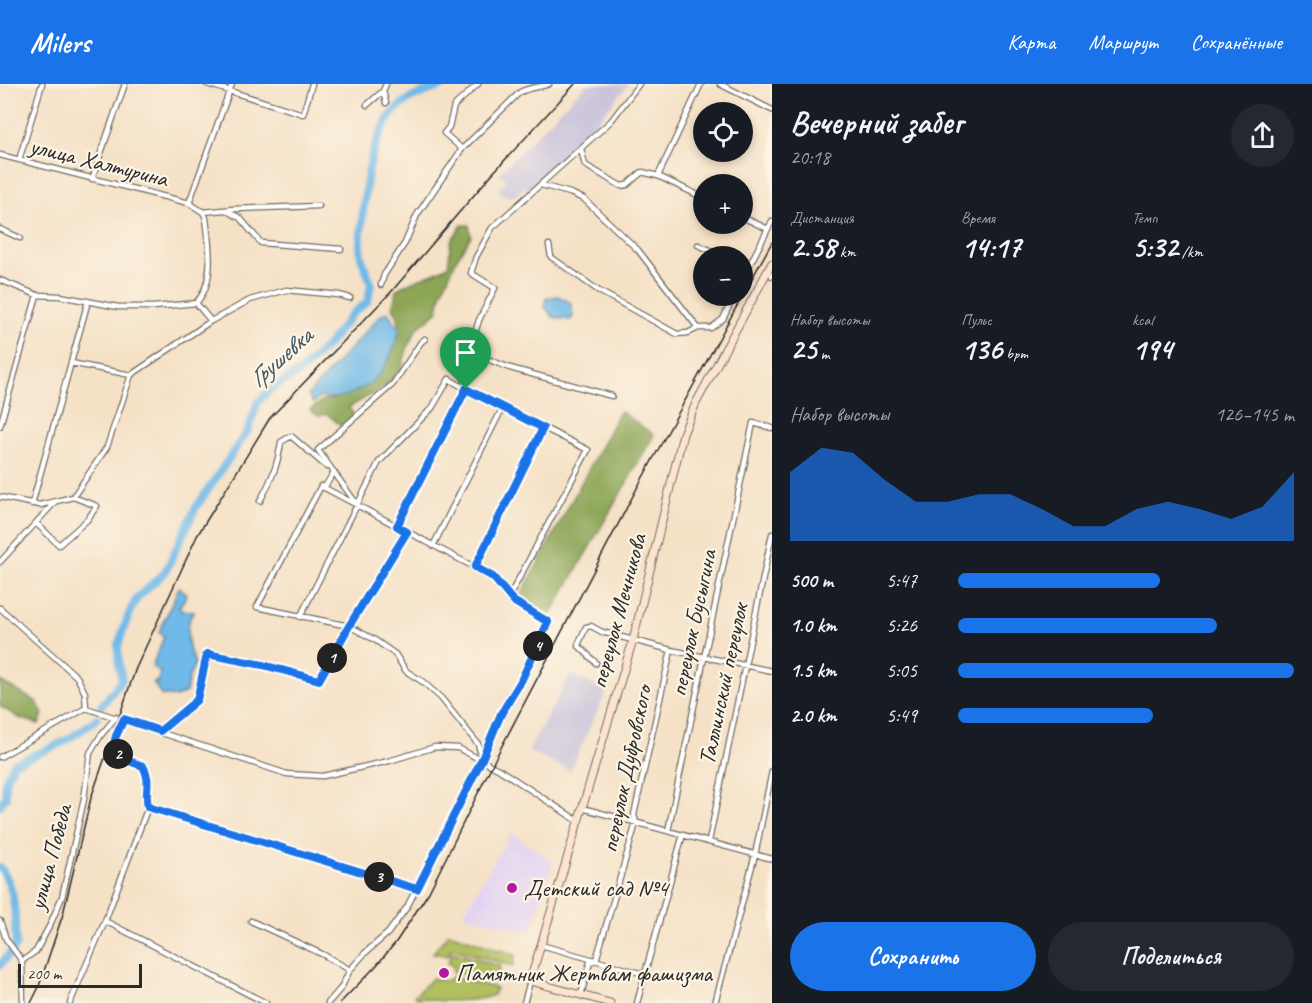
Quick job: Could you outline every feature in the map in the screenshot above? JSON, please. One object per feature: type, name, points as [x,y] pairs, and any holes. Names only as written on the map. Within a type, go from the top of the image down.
[{"type":"street","points":[[19,160],[42,84]]},
{"type":"street","points":[[92,179],[124,84]]},
{"type":"street","points":[[207,84],[303,114],[312,84]]},
{"type":"street","points":[[189,203],[232,84]]},
{"type":"street","points":[[367,105],[383,91],[386,84]]},
{"type":"street","points":[[462,149],[444,133],[449,127],[454,106],[478,84]]},
{"type":"street","points":[[381,285],[384,275],[405,243],[417,215],[462,149],[519,93],[525,89],[549,84]]},
{"type":"street","points":[[397,526],[466,389],[463,371],[479,320],[495,288],[471,273],[476,257],[492,228],[611,122],[639,84]]},
{"type":"street","points":[[658,177],[701,84]]},
{"type":"street","points":[[720,84],[772,110]]},
{"type":"street","points":[[383,91],[386,103]]},
{"type":"street","points":[[580,149],[585,165],[621,186],[627,185],[642,172],[693,193]]},
{"type":"street","name":"улица Халтурина","points":[[0,155],[189,203],[203,212]]},
{"type":"street","points":[[541,185],[584,199],[638,250],[698,328]]},
{"type":"street","points":[[0,280],[37,295],[60,296],[118,307],[196,303],[202,296],[211,260],[206,218],[203,212],[319,206]]},
{"type":"street","points":[[227,211],[240,218],[261,243],[340,249]]},
{"type":"street","points":[[753,259],[772,221]]},
{"type":"street","points":[[753,222],[768,229]]},
{"type":"street","points":[[0,229],[20,238]]},
{"type":"street","points":[[549,244],[551,257],[572,274],[677,334],[698,328],[711,328],[723,319],[730,306]]},
{"type":"street","name":"переулок Мечникова","points":[[530,981],[633,640],[687,423],[696,403],[771,275],[772,263]]},
{"type":"street","points":[[73,497],[106,447],[131,375],[211,321],[250,300],[286,290],[350,298]]},
{"type":"street","points":[[0,426],[37,295]]},
{"type":"street","points":[[32,504],[88,301]]},
{"type":"street","points":[[196,303],[211,321]]},
{"type":"street","points":[[357,506],[318,450],[393,384],[425,339]]},
{"type":"street","points":[[469,352],[510,368],[612,396]]},
{"type":"street","points":[[71,363],[131,375]]},
{"type":"street","points":[[300,617],[379,462],[432,408],[449,379],[588,450],[509,597]]},
{"type":"street","points":[[432,546],[503,407]]},
{"type":"street","name":"переулок Бусыгина","points":[[668,831],[753,423],[772,428]]},
{"type":"street","points":[[475,567],[543,428]]},
{"type":"street","points":[[260,501],[272,480],[278,463],[281,442],[291,435],[334,472]]},
{"type":"street","points":[[334,472],[323,487],[257,607],[349,626],[375,640],[395,654],[406,671],[441,698],[478,744],[482,759]]},
{"type":"street","points":[[323,487],[493,577],[509,597],[548,622],[521,681],[501,714],[482,759],[407,907],[388,933],[365,953],[351,970],[341,988],[328,1003]]},
{"type":"street","points":[[0,497],[40,506],[73,497],[97,506],[87,520],[59,545],[36,523]]},
{"type":"street","points":[[0,562],[57,501]]},
{"type":"street","points":[[160,731],[197,700],[207,654],[263,665],[319,680],[349,626],[407,532]]},
{"type":"street","name":"Таллинский переулок","points":[[709,841],[772,534]]},
{"type":"street","points":[[0,608],[78,677],[86,693],[86,708]]},
{"type":"street","points":[[596,663],[578,645],[586,627],[591,626],[602,632],[671,650],[772,671]]},
{"type":"street","name":"переулок Дубровского","points":[[581,995],[590,962],[596,960],[636,823],[633,815],[671,650]]},
{"type":"street","points":[[86,708],[287,774],[323,776],[389,761],[435,747],[458,748],[482,759],[578,820]]},
{"type":"street","points":[[0,757],[86,708]]},
{"type":"street","name":"улица Победа","points":[[22,961],[36,951],[58,906],[84,799],[90,753],[100,735],[116,717]]},
{"type":"street","points":[[70,1003],[105,921],[148,807],[146,798],[149,776],[143,766],[120,758],[113,747],[124,719]]},
{"type":"street","points":[[714,1003],[755,855],[772,771]]},
{"type":"street","points":[[148,807],[417,889]]},
{"type":"street","points":[[582,808],[772,859]]},
{"type":"street","points":[[637,1003],[683,834]]},
{"type":"street","points":[[0,921],[10,945],[22,961],[23,1003]]},
{"type":"street","points":[[105,921],[266,1003]]},
{"type":"street","points":[[251,921],[351,970]]},
{"type":"street","points":[[541,945],[645,974]]},
{"type":"street","points":[[524,1003],[530,981],[610,1003]]},
{"type":"shaded area","points":[[586,84],[629,84],[585,135],[529,191],[525,187],[514,197],[503,195],[498,190],[506,180],[499,174]]},
{"type":"shaded area","points":[[571,673],[606,692],[570,771],[528,751]]},
{"type":"shaded area","name":"Детский сад №4","points":[[511,833],[553,862],[531,933],[463,914]]},
{"type":"green space","points":[[462,225],[469,225],[471,236],[457,258],[441,294],[438,311],[417,329],[408,346],[401,370],[389,384],[348,408],[355,415],[341,426],[327,414],[319,416],[310,410],[324,400],[333,399],[389,356],[399,332],[398,319],[393,308],[396,290],[448,266],[451,241]]},
{"type":"green space","points":[[620,411],[654,435],[551,614],[520,597]]},
{"type":"green space","points":[[0,681],[37,702],[43,714],[39,724],[19,718],[0,706]]},
{"type":"green space","points":[[449,933],[515,955],[513,966],[451,948],[448,956],[433,953]]},
{"type":"green space","points":[[452,952],[500,966],[496,983],[453,972],[453,966],[448,963]]},
{"type":"green space","points":[[452,977],[496,988],[493,995],[467,1000],[447,1001],[421,997],[419,999],[414,996],[433,978],[443,981]]},
{"type":"water","points":[[558,296],[571,303],[573,317],[570,320],[553,317],[545,307],[546,298]]},
{"type":"water","points":[[387,312],[400,329],[392,352],[380,373],[375,379],[353,393],[329,398],[321,397],[313,403],[308,395],[381,315]]},
{"type":"water","points":[[179,587],[186,593],[179,607],[182,611],[194,611],[189,623],[188,637],[195,663],[186,692],[176,697],[161,695],[153,682],[158,682],[160,672],[152,666],[164,637],[159,632]]},
{"type":"waterway","name":"Грушевка","points":[[101,706],[122,680],[118,645],[130,611],[137,598],[165,572],[195,509],[248,430],[258,402],[270,390],[298,373],[328,345],[352,314],[368,301],[371,283],[361,257],[360,245],[366,186],[375,145],[383,127],[394,112],[408,100],[447,84]]},
{"type":"waterway","name":"Грушевка","points":[[0,805],[6,797],[5,782],[14,763],[58,745],[97,718]]},
{"type":"waterway","name":"Грушевка","points":[[0,867],[10,885],[15,915],[16,946],[0,965]]},
{"type":"railway","points":[[31,1003],[38,989],[63,914],[91,798],[136,668],[197,536],[270,418],[392,291],[492,174],[575,84]]},
{"type":"railway","points":[[340,1003],[396,942],[429,892],[494,761],[636,490],[772,242]]},
{"type":"place","name":"Детский сад №4","points":[[512,888]]},
{"type":"place","name":"Памятник Жертвам фашизма","points":[[444,973]]},
{"type":"route","points":[[466,389],[543,428],[475,567],[493,577],[513,601],[548,622],[417,889],[148,807],[146,798],[149,776],[143,766],[120,758],[113,747],[124,719],[160,731],[197,700],[207,654],[263,665],[319,680],[349,626],[407,532],[397,526],[466,389]]}]
